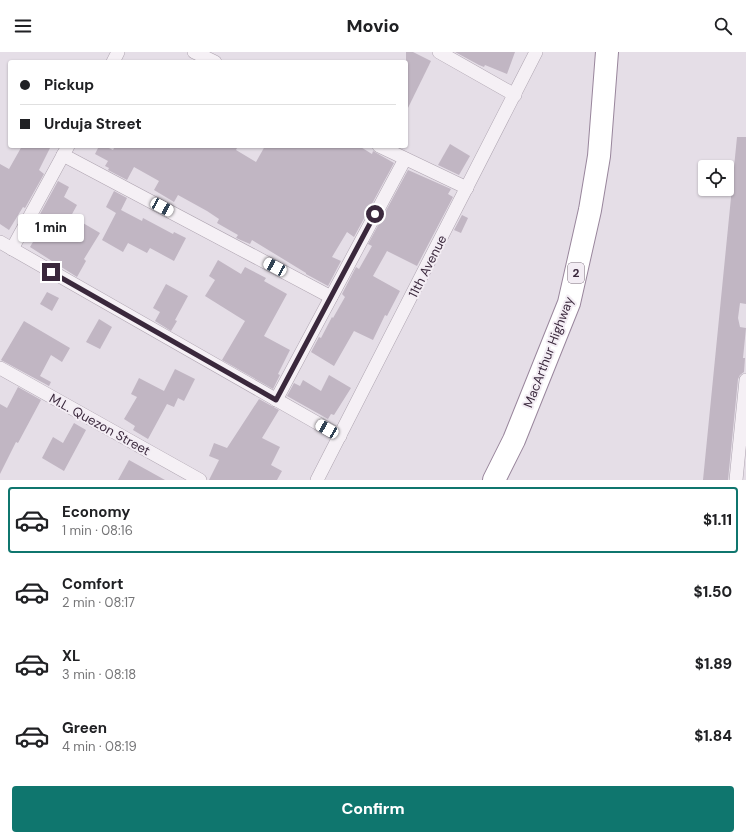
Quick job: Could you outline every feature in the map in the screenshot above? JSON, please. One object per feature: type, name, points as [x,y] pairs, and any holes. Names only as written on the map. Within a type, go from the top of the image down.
[{"type":"highway","name":"MacArthur Highway","points":[[494,480],[514,440],[569,303],[590,210],[599,156],[607,52]]},
{"type":"street","points":[[194,52],[211,60]]},
{"type":"street","points":[[439,52],[515,95]]},
{"type":"street","name":"11th Avenue","points":[[317,480],[536,52]]},
{"type":"street","points":[[384,148],[467,188]]},
{"type":"street","points":[[12,249],[65,151],[331,297]]},
{"type":"street","points":[[276,400],[405,159]]},
{"type":"street","points":[[0,242],[340,436]]},
{"type":"street","name":"M.L. Quezon Street","points":[[0,368],[200,480]]},
{"type":"street","points":[[736,480],[742,456],[746,387]]},
{"type":"building","points":[[406,52],[413,52],[431,61],[408,108],[408,60],[406,60]]},
{"type":"building","points":[[455,52],[515,52],[507,74],[485,65],[484,67],[479,65]]},
{"type":"building","points":[[737,137],[746,137],[746,304],[740,303],[738,318],[740,327],[746,328],[743,358],[745,358],[744,372],[738,379],[728,480],[703,480],[731,196],[734,196],[734,167]]},
{"type":"building","points":[[450,144],[470,156],[459,175],[438,165]]},
{"type":"building","points":[[21,148],[50,148],[39,170],[44,174],[25,208],[23,207],[9,230],[0,224],[0,164],[9,169]]},
{"type":"building","points":[[98,148],[109,148],[113,150],[114,148],[237,148],[236,150],[256,162],[264,148],[362,148],[372,154],[373,151],[394,163],[354,237],[347,232],[332,257],[341,261],[328,286],[252,240],[250,244],[236,238],[238,235],[217,223],[219,219],[178,195],[174,202],[154,190],[159,181],[134,167],[127,180],[108,170],[109,168],[105,166],[108,161],[95,154]]},
{"type":"building","points":[[408,170],[451,189],[448,194],[453,197],[417,266],[387,251],[373,276],[400,291],[387,316],[385,315],[373,340],[354,331],[334,366],[311,352],[345,297],[342,294],[356,267],[359,269],[372,246],[368,244]]},
{"type":"building","points":[[58,181],[69,187],[64,197],[77,205],[71,216],[100,233],[84,259],[86,261],[77,277],[30,247],[46,220],[39,216]]},
{"type":"building","points":[[114,191],[127,198],[121,210],[142,221],[143,218],[173,234],[174,232],[186,238],[174,261],[150,248],[147,253],[128,243],[123,252],[102,240],[116,213],[106,207]]},
{"type":"building","points":[[462,215],[468,218],[461,233],[454,230]]},
{"type":"building","points":[[218,260],[241,274],[245,267],[266,278],[264,281],[287,294],[264,336],[290,350],[278,374],[280,375],[273,389],[222,360],[245,321],[205,296],[215,280],[209,276]]},
{"type":"building","points":[[166,284],[188,296],[175,320],[177,321],[171,331],[155,321],[160,312],[153,308]]},
{"type":"building","points":[[47,292],[59,298],[52,311],[40,304]]},
{"type":"building","points":[[99,319],[112,327],[100,349],[86,342]]},
{"type":"building","points":[[24,321],[70,348],[62,362],[51,355],[40,376],[51,382],[49,386],[1,360]]},
{"type":"building","points":[[175,369],[195,379],[184,401],[178,398],[174,407],[167,404],[148,439],[133,430],[135,426],[124,419],[137,397],[131,394],[139,378],[164,391]]},
{"type":"building","points":[[329,375],[351,388],[334,415],[331,414],[328,419],[287,396],[294,383],[300,386],[303,380],[321,391]]},
{"type":"building","points":[[18,387],[41,400],[18,443],[16,442],[0,474],[0,404],[7,408]]},
{"type":"building","points":[[259,399],[279,410],[262,438],[280,447],[271,465],[282,471],[277,480],[209,480],[219,460],[209,456],[214,443],[227,448]]},
{"type":"building","points":[[74,423],[86,430],[64,471],[42,458],[53,437],[63,443]]},
{"type":"building","points":[[129,460],[165,480],[118,480]]},
{"type":"route","points":[[51,272],[276,400],[375,214]]}]
